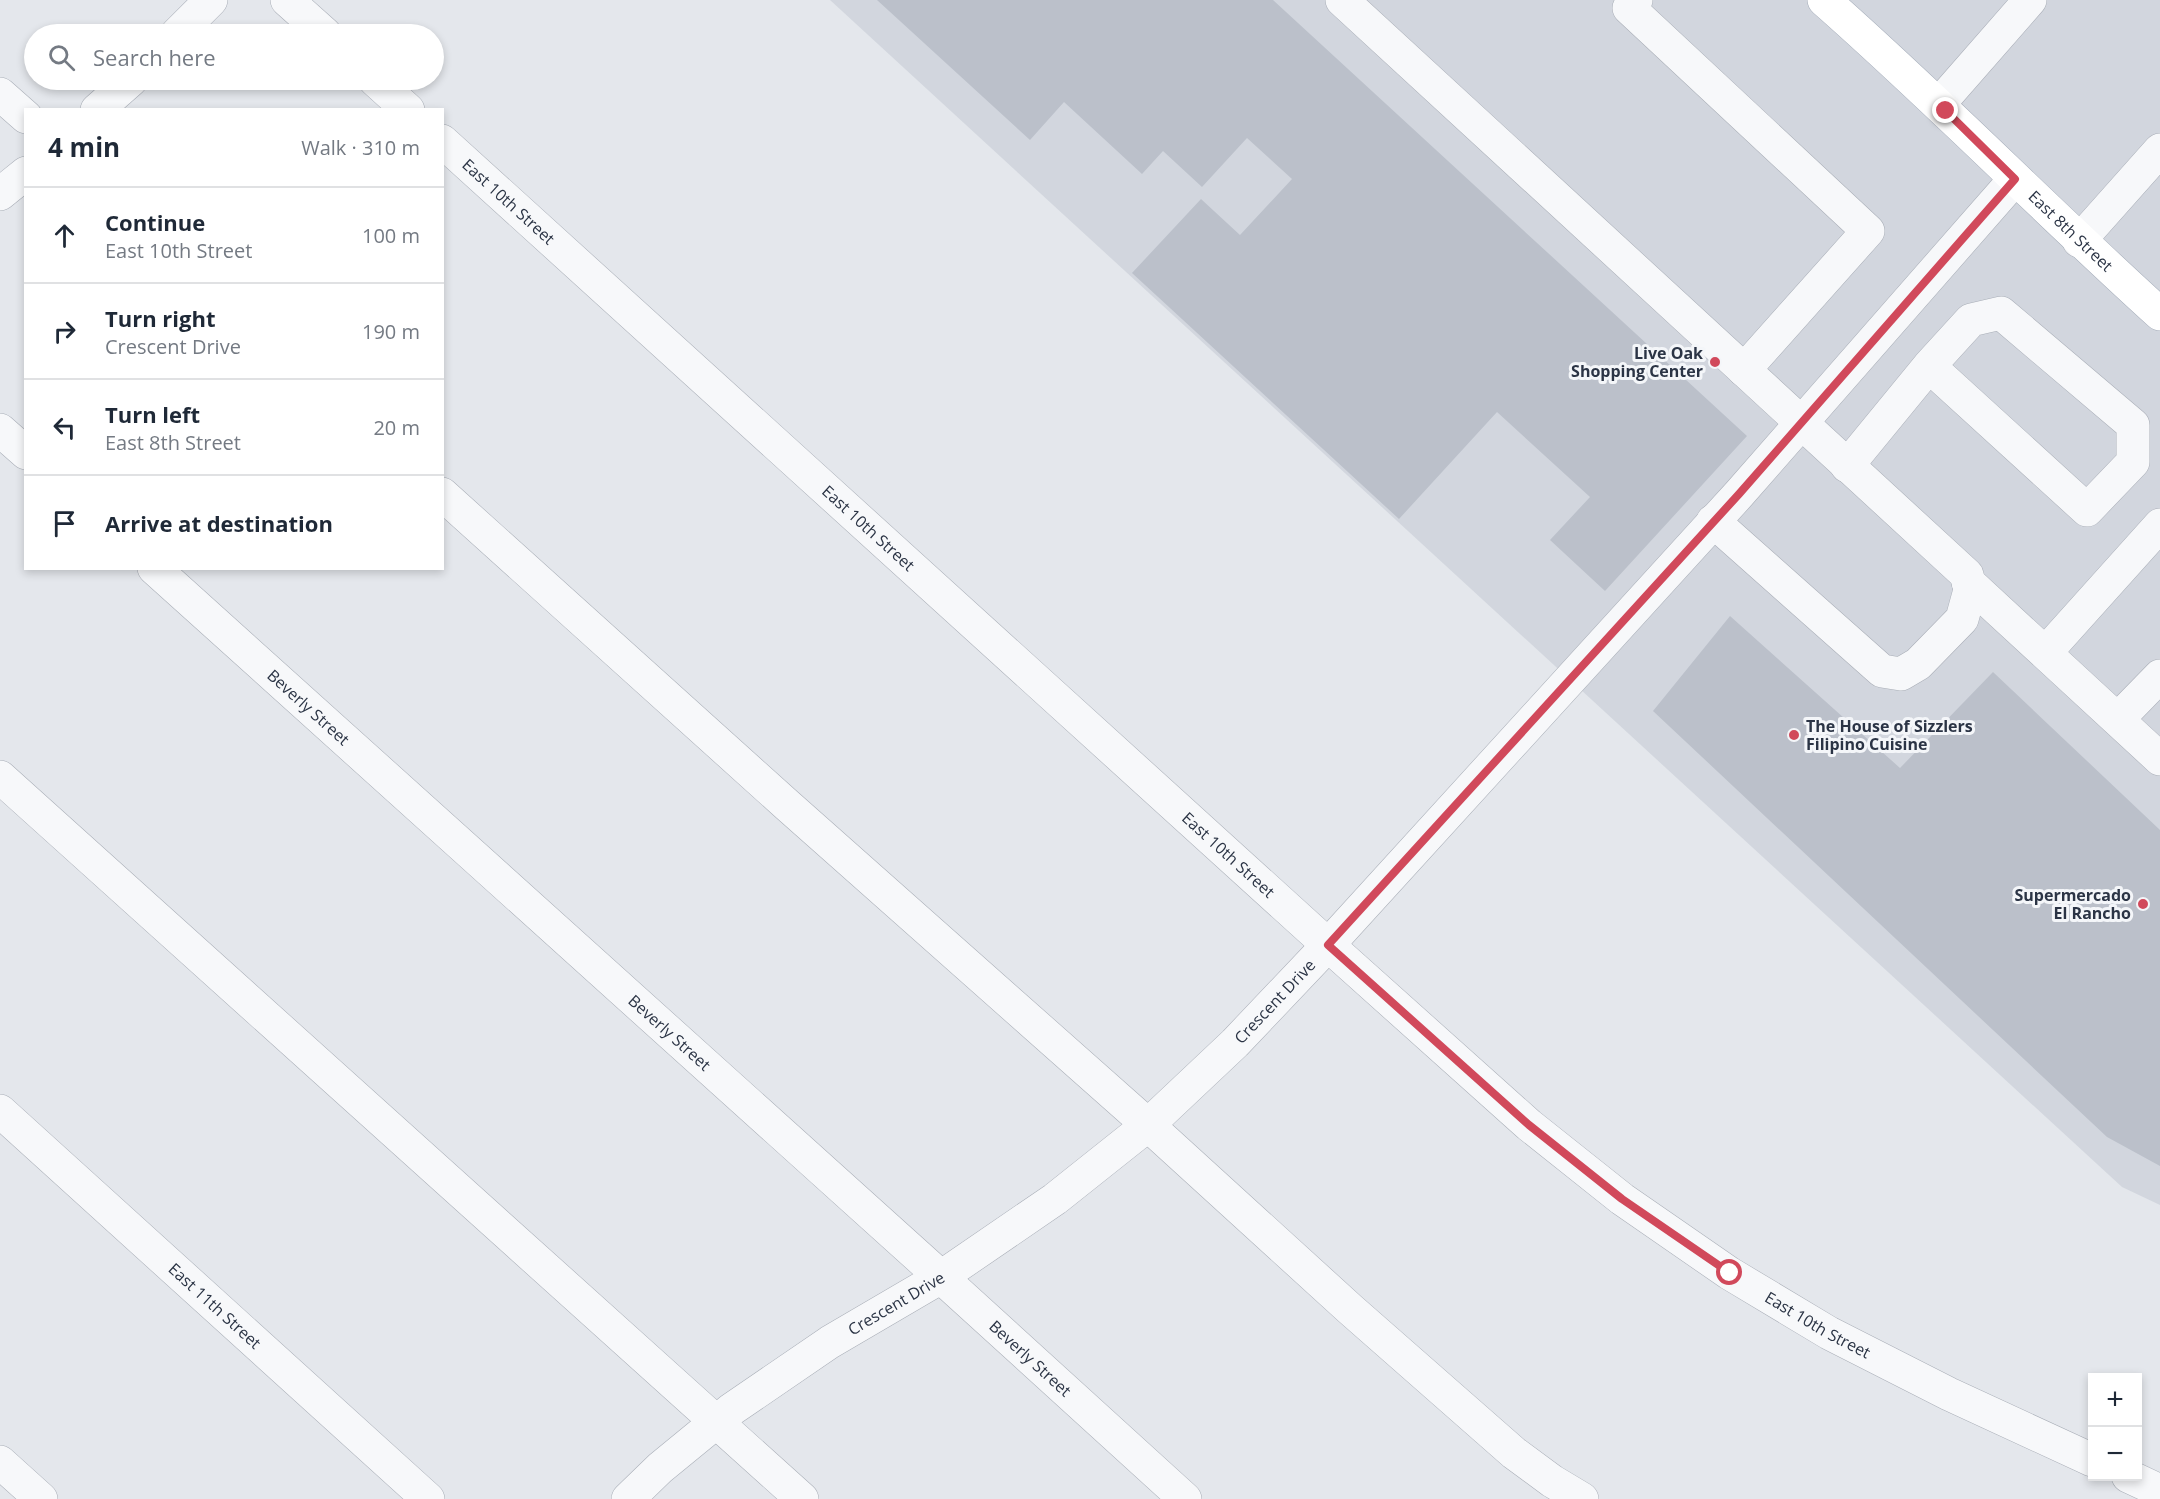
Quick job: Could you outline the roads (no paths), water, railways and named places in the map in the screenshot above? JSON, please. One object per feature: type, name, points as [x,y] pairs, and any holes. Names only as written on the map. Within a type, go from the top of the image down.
[{"type":"main road","name":"East 8th Street","points":[[1824,0],[1939,104],[2079,241],[2160,314]]},
{"type":"street","points":[[187,24],[211,0]]},
{"type":"street","points":[[287,0],[314,24]]},
{"type":"street","points":[[1342,0],[1847,466],[1947,554],[1967,575],[1970,590],[1962,619],[1918,664],[1901,674],[1882,670],[1713,521]]},
{"type":"street","points":[[1939,104],[2030,0]]},
{"type":"street","points":[[1628,3],[1868,231],[1744,370]]},
{"type":"street","points":[[99,108],[120,90]]},
{"type":"street","points":[[386,90],[406,108]]},
{"type":"street","points":[[0,94],[24,115]]},
{"type":"street","name":"East 10th Street","points":[[444,143],[1529,1125],[1622,1199],[1730,1273],[1829,1333],[1949,1394],[2088,1458]]},
{"type":"street","points":[[2079,241],[2160,150]]},
{"type":"street","points":[[0,194],[24,175]]},
{"type":"street","name":"Crescent Drive","points":[[628,1499],[660,1468],[716,1422],[830,1342],[941,1277],[1055,1199],[1148,1125],[1235,1043],[1328,945],[1713,521],[2015,179]]},
{"type":"street","points":[[1847,466],[1929,366],[1971,320],[2001,313],[2133,425],[2133,462],[2087,510],[1929,366]]},
{"type":"street","points":[[0,430],[24,451]]},
{"type":"street","points":[[444,496],[795,812],[1148,1125],[1350,1309],[1514,1453],[1551,1482],[1582,1499]]},
{"type":"street","points":[[2046,652],[2160,525]]},
{"type":"street","name":"Beverly Street","points":[[156,570],[1185,1499]]},
{"type":"street","points":[[1968,582],[2160,759]]},
{"type":"street","points":[[2118,720],[2160,675]]},
{"type":"street","points":[[0,777],[802,1499]]},
{"type":"street","name":"East 11th Street","points":[[0,1111],[428,1499]]},
{"type":"street","points":[[0,1462],[41,1499]]},
{"type":"street","points":[[2139,1481],[2160,1491]]},
{"type":"place","name":"Live Oak Shopping Center","points":[[1715,362]]},
{"type":"place","name":"The House of Sizzlers Filipino Cuisine","points":[[1794,735]]},
{"type":"place","name":"Supermercado El Rancho","points":[[2143,904]]}]
